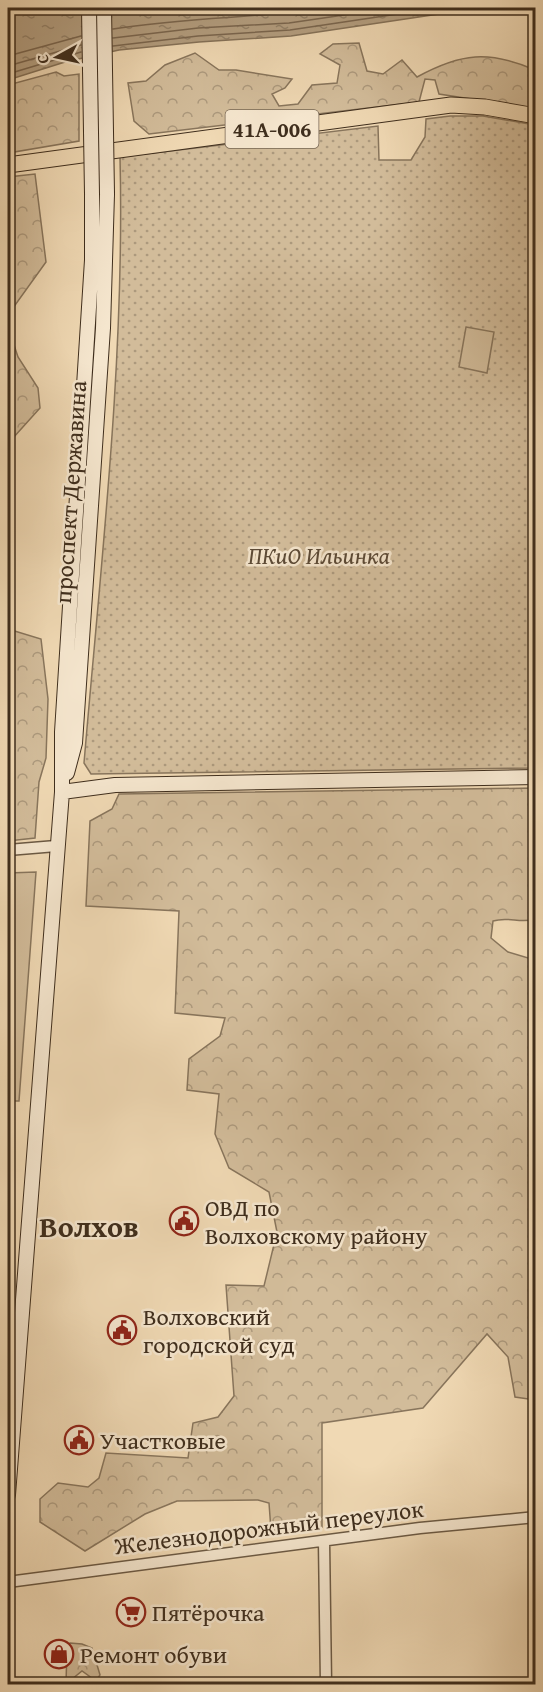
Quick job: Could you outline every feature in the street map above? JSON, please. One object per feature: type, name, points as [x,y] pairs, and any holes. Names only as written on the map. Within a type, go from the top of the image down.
[{"type":"main road","name":"проспект Державина","points":[[8,1495],[56,846],[62,792],[63,721],[92,260],[89,8]]},
{"type":"main road","name":"проспект Державина","points":[[62,792],[75,743],[103,328],[107,194],[104,8]]},
{"type":"main road","name":"41А-006","points":[[8,165],[451,105],[485,107],[536,116]]},
{"type":"main road","points":[[62,792],[115,785],[536,777]]},
{"type":"street","points":[[8,850],[56,846]]},
{"type":"street","name":"Железнодорожный переулок","points":[[8,1582],[324,1541],[536,1517]]},
{"type":"street","points":[[324,1541],[326,1684]]},
{"type":"green space","points":[[359,43],[367,71],[383,74],[402,60],[417,77],[448,63],[475,57],[503,59],[535,70],[535,109],[439,94],[435,80],[425,79],[419,102],[149,134],[134,121],[128,83],[146,81],[165,65],[195,53],[219,70],[236,70],[292,79],[285,88],[272,94],[279,106],[298,104],[312,85],[337,83],[340,65],[320,54],[333,44]]},
{"type":"green space","points":[[56,72],[64,76],[79,74],[79,141],[8,153],[8,85]]},
{"type":"green space","name":"ПКиО Ильинка","points":[[483,116],[535,125],[535,768],[91,774],[84,763],[115,385],[121,233],[120,157],[378,126],[379,160],[411,160],[425,137],[426,119]]},
{"type":"green space","points":[[35,174],[46,262],[8,315],[8,177]]},
{"type":"green space","points":[[8,327],[18,357],[38,388],[40,408],[13,438],[8,438]]},
{"type":"green space","points":[[466,327],[494,332],[487,373],[459,367]]},
{"type":"green space","points":[[8,629],[41,639],[48,699],[46,758],[39,782],[35,838],[8,841]]},
{"type":"green space","points":[[535,788],[535,919],[493,921],[491,938],[508,952],[535,960],[535,1400],[515,1397],[508,1357],[487,1334],[423,1408],[322,1423],[322,1527],[271,1530],[269,1503],[258,1500],[177,1501],[145,1514],[85,1551],[40,1522],[40,1499],[58,1483],[88,1487],[99,1478],[106,1453],[188,1458],[193,1423],[218,1417],[234,1396],[226,1285],[264,1286],[277,1232],[269,1192],[229,1168],[215,1134],[219,1094],[187,1090],[189,1059],[220,1036],[225,1018],[175,1013],[179,911],[86,906],[90,821],[112,809],[119,794]]},
{"type":"green space","points":[[36,872],[19,1101],[8,1101],[8,873]]},
{"type":"green space","points":[[70,1643],[92,1648],[100,1675],[96,1681],[82,1671],[66,1684],[67,1647]]},
{"type":"water","points":[[8,8],[535,8],[535,14],[439,14],[291,36],[119,50],[65,62],[8,80]]},
{"type":"place","name":"ОВД по Волховскому району","points":[[184,1221]]},
{"type":"place","name":"Волховский городской суд","points":[[122,1330]]},
{"type":"place","name":"Участковые","points":[[79,1440]]},
{"type":"place","name":"Пятёрочка","points":[[131,1612]]},
{"type":"place","name":"Ремонт обуви","points":[[59,1654]]},
{"type":"district","name":"Волхов","points":[[89,1226]]}]
